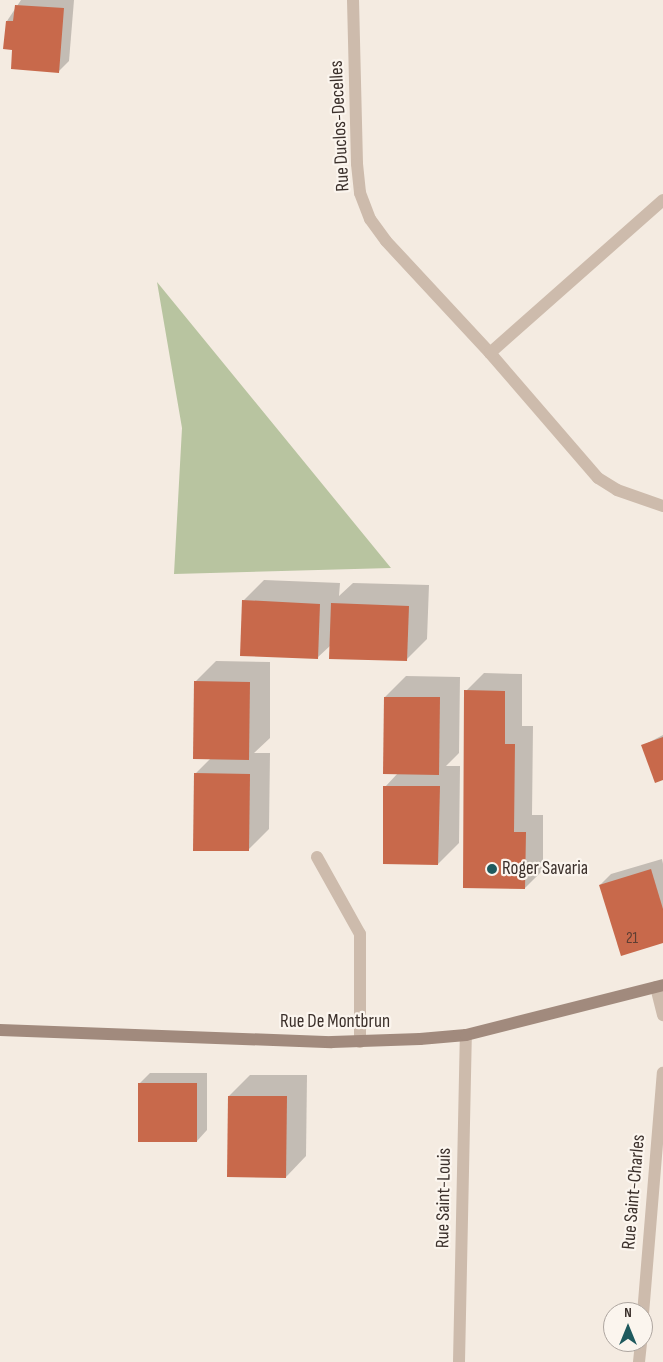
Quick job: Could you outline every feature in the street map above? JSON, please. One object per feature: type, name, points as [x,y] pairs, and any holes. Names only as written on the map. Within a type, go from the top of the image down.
[{"type":"street","name":"Rue Duclos-Decelles","points":[[353,0],[360,193],[370,220],[386,241],[490,353],[598,478],[617,490],[663,506]]},
{"type":"street","points":[[490,353],[663,200]]},
{"type":"street","points":[[317,857],[360,934],[360,1042]]},
{"type":"street","points":[[659,986],[663,1015]]},
{"type":"street","name":"Rue De Montbrun","points":[[0,1030],[360,1042],[466,1035],[659,986]]},
{"type":"street","name":"Rue Saint-Louis","points":[[459,1362],[466,1035]]},
{"type":"street","name":"Rue Saint-Charles","points":[[644,1302],[663,1073]]},
{"type":"green space","points":[[157,282],[391,568],[174,574],[182,428]]},
{"type":"building","points":[[15,5],[64,8],[59,73],[11,69],[12,50],[3,49],[6,21],[13,21]]},
{"type":"building","points":[[242,600],[320,604],[318,659],[240,656]]},
{"type":"building","points":[[331,603],[409,606],[407,661],[329,659]]},
{"type":"building","points":[[194,681],[250,682],[249,760],[193,759]]},
{"type":"building","points":[[464,690],[505,691],[505,744],[515,744],[514,832],[526,832],[525,889],[463,888]]},
{"type":"building","points":[[384,697],[440,697],[439,775],[383,774]]},
{"type":"building","points":[[663,737],[663,780],[655,783],[641,745]]},
{"type":"building","points":[[194,773],[250,774],[249,851],[193,851]]},
{"type":"building","points":[[383,786],[440,786],[438,865],[383,864]]},
{"type":"building","points":[[651,869],[663,909],[663,943],[621,956],[599,885]]},
{"type":"building","points":[[138,1083],[197,1083],[197,1142],[138,1142]]},
{"type":"building","points":[[228,1096],[287,1096],[286,1178],[227,1177]]},
{"type":"place","name":"Roger Savaria","points":[[492,869]]}]
